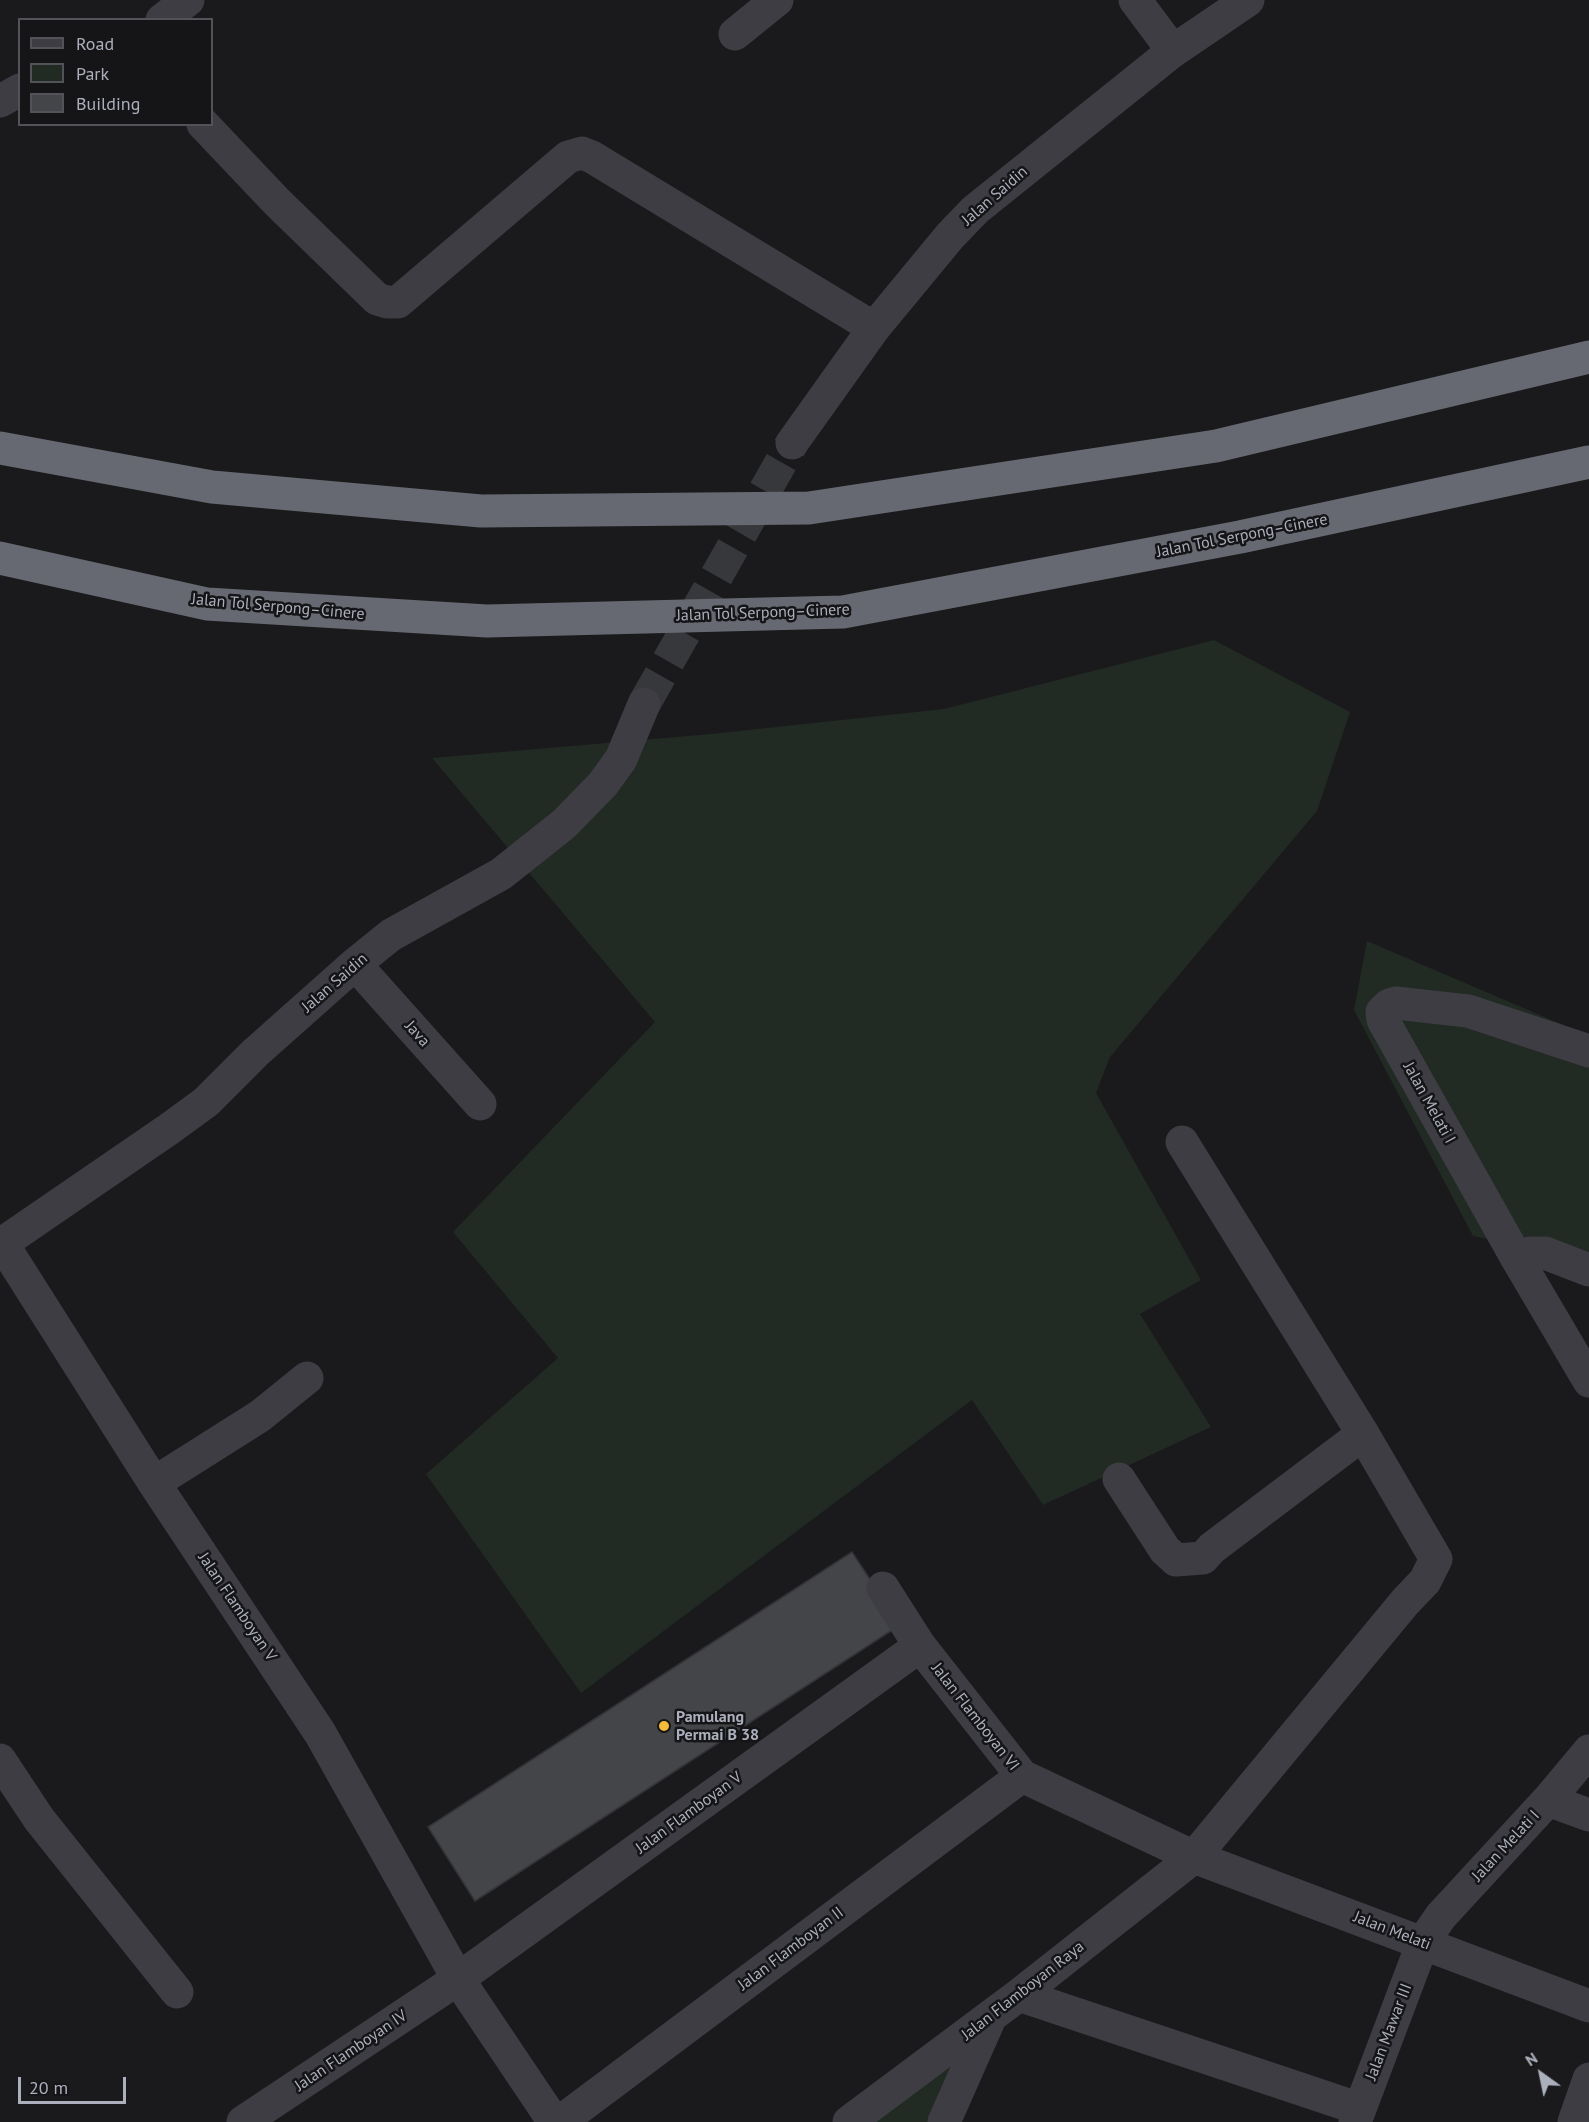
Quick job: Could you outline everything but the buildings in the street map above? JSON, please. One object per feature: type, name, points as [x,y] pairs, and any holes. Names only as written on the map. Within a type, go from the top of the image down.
[{"type":"highway","points":[[0,448],[212,487],[481,511],[809,508],[1216,446],[1589,357]]},
{"type":"highway","name":"Jalan Tol Serpong–Cinere","points":[[0,558],[207,604],[230,606],[488,621],[843,612],[1240,537],[1589,462]]},
{"type":"street","points":[[165,18],[188,0]]},
{"type":"street","points":[[735,34],[777,0]]},
{"type":"street","points":[[1135,0],[1173,51]]},
{"type":"street","name":"Jalan Saidin","points":[[792,443],[874,328],[975,210],[1173,51],[1248,0]]},
{"type":"street","points":[[0,101],[18,91]]},
{"type":"street","points":[[206,126],[293,218],[377,299],[398,302],[568,157],[582,153],[874,328]]},
{"type":"street","name":"Jalan Saidin","points":[[1,1244],[170,1130],[206,1102],[255,1053],[354,964],[391,935],[501,874],[564,824],[603,784],[621,759],[644,704]]},
{"type":"street","name":"Java","points":[[354,964],[480,1104]]},
{"type":"street","name":"Jalan Melati I","points":[[1589,1052],[1468,1011],[1396,1003],[1389,1005],[1382,1012],[1383,1020],[1516,1257],[1589,1381]]},
{"type":"street","points":[[1119,1479],[1165,1550],[1176,1560],[1203,1558],[1212,1548],[1363,1434],[1182,1142]]},
{"type":"street","name":"Jalan Flamboyan V","points":[[1,1244],[154,1482],[320,1733],[458,1979],[554,2122]]},
{"type":"street","points":[[1516,1257],[1530,1253],[1545,1253],[1589,1270]]},
{"type":"street","points":[[154,1482],[260,1416],[307,1378]]},
{"type":"street","name":"Jalan Flamboyan Raya","points":[[849,2122],[1019,1995],[1194,1857],[1404,1602],[1425,1581],[1436,1559],[1363,1434]]},
{"type":"street","name":"Jalan Flamboyan VI","points":[[883,1588],[920,1646],[1022,1776],[1194,1857]]},
{"type":"street","name":"Jalan Flamboyan V","points":[[458,1979],[920,1646]]},
{"type":"street","name":"Jalan Melati I","points":[[1423,1942],[1441,1916],[1548,1800],[1589,1751]]},
{"type":"street","points":[[0,1760],[39,1819],[177,1992]]},
{"type":"street","name":"Jalan Flamboyan II","points":[[560,2122],[1022,1776]]},
{"type":"street","points":[[1548,1800],[1589,1815]]},
{"type":"street","name":"Jalan Melati","points":[[1194,1857],[1589,2006]]},
{"type":"street","name":"Jalan Mawar III","points":[[1358,2115],[1423,1942]]},
{"type":"street","name":"Jalan Flamboyan IV","points":[[243,2122],[458,1979]]},
{"type":"street","points":[[1019,1995],[1358,2115]]},
{"type":"street","points":[[944,2122],[991,2016]]},
{"type":"street","points":[[1574,2122],[1589,2079]]},
{"type":"green space","points":[[1214,640],[1350,712],[1317,811],[1110,1057],[1096,1093],[1201,1280],[1140,1314],[1211,1427],[1043,1505],[972,1400],[581,1693],[426,1474],[558,1358],[453,1232],[655,1022],[432,758],[711,734],[944,709]]},
{"type":"green space","points":[[1367,941],[1589,1036],[1589,1260],[1473,1236],[1354,1010]]},
{"type":"green space","points":[[966,2052],[938,2122],[872,2122]]},
{"type":"tunnel","points":[[644,704],[792,443]]},
{"type":"place","name":"Pamulang Permai B 38","points":[[664,1726]]}]
